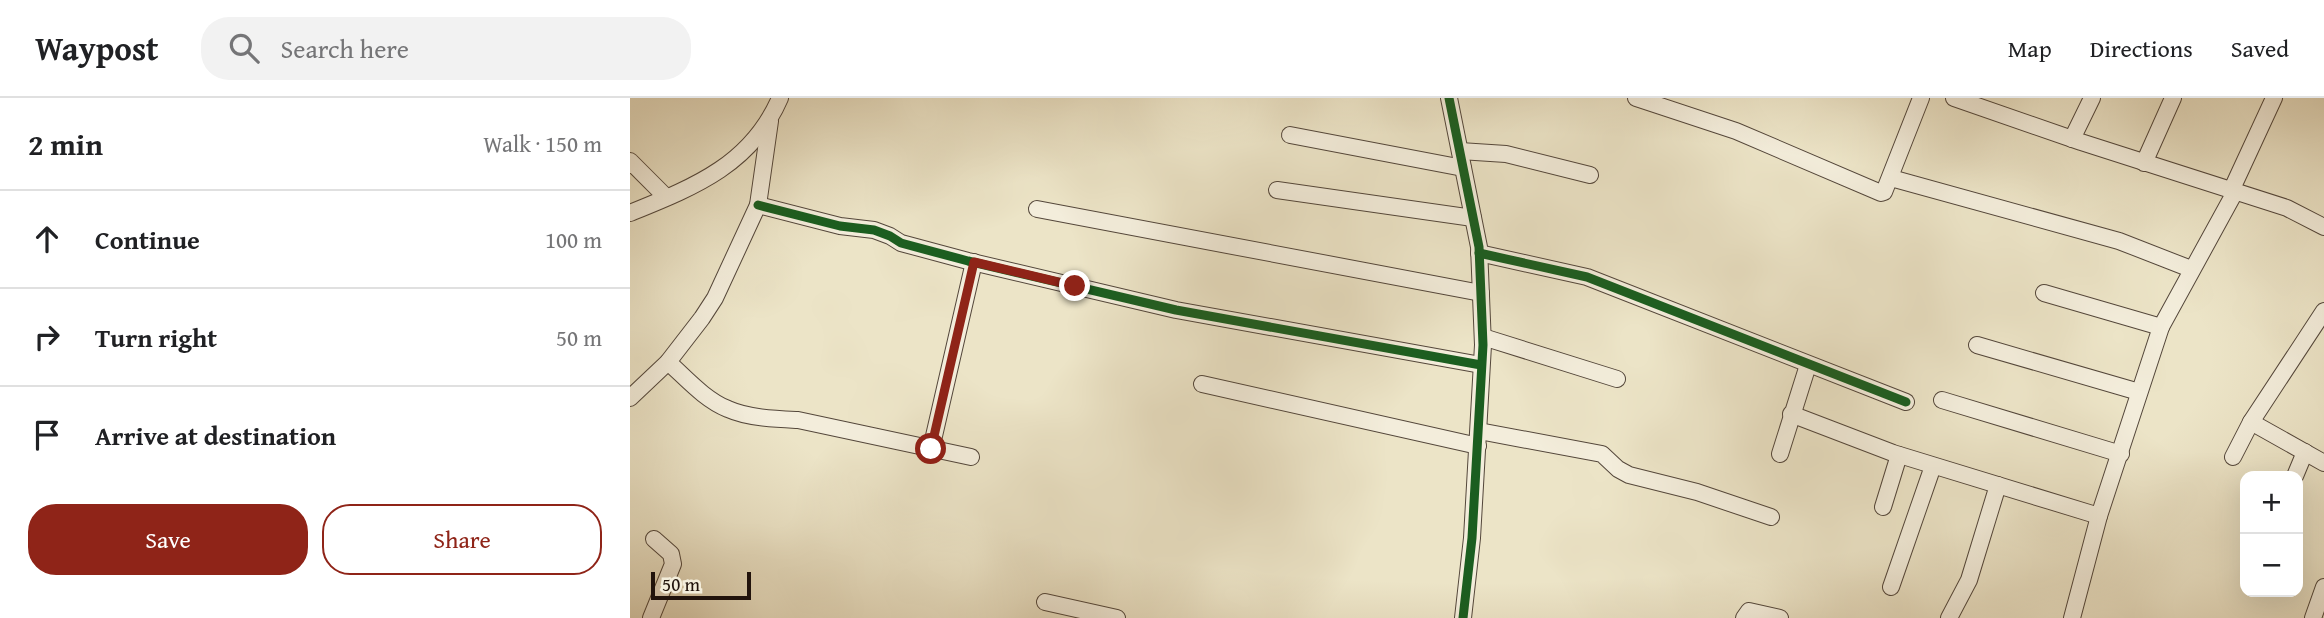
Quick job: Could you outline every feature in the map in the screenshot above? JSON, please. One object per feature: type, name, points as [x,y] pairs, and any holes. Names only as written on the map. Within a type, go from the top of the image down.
[{"type":"street","points":[[630,398],[668,362],[715,298],[758,205],[770,121],[780,98]]},
{"type":"street","points":[[1449,98],[1479,253],[1483,337],[1479,438],[1463,618]]},
{"type":"street","points":[[1636,98],[1736,131],[1881,193],[1891,178],[1921,98]]},
{"type":"street","points":[[1954,98],[1992,104],[2073,139],[2287,208],[2324,227]]},
{"type":"street","points":[[2073,139],[2092,98]]},
{"type":"street","points":[[2144,163],[2174,98]]},
{"type":"street","points":[[2071,618],[2099,516],[2161,327],[2233,191],[2274,98]]},
{"type":"street","points":[[630,214],[710,177],[727,166],[745,151],[770,121]]},
{"type":"street","points":[[1290,135],[1463,168]]},
{"type":"street","points":[[1460,151],[1506,154],[1590,175]]},
{"type":"street","points":[[630,161],[666,197]]},
{"type":"street","points":[[1891,178],[2119,242],[2191,269]]},
{"type":"street","points":[[1277,190],[1473,218]]},
{"type":"street","points":[[758,205],[840,226],[874,230],[901,243],[1176,310],[1481,365]]},
{"type":"street","points":[[1037,209],[1481,293]]},
{"type":"street","points":[[1479,253],[1587,278],[1906,402]]},
{"type":"street","points":[[931,449],[974,262]]},
{"type":"street","points":[[2044,293],[2161,327]]},
{"type":"street","points":[[2233,457],[2250,422],[2324,311]]},
{"type":"street","points":[[1483,337],[1616,379]]},
{"type":"street","points":[[1978,345],[2139,392]]},
{"type":"street","points":[[668,362],[716,403],[729,410],[776,419],[798,420],[971,457]]},
{"type":"street","points":[[1780,454],[1808,365]]},
{"type":"street","points":[[1202,384],[1479,438],[1602,454],[1629,475],[1698,492],[1771,517]]},
{"type":"street","points":[[1942,400],[2121,454]]},
{"type":"street","points":[[1791,414],[1899,455],[2099,516]]},
{"type":"street","points":[[2250,422],[2324,463]]},
{"type":"street","points":[[2297,471],[2305,452]]},
{"type":"street","points":[[1883,507],[1899,455]]},
{"type":"street","points":[[1891,587],[1933,466]]},
{"type":"street","points":[[1949,618],[1969,580],[1998,485]]},
{"type":"street","points":[[651,618],[673,564],[671,554],[654,539]]},
{"type":"street","points":[[2313,618],[2324,587]]},
{"type":"street","points":[[1045,602],[1117,618]]},
{"type":"street","points":[[1744,618],[1749,611],[1780,618]]},
{"type":"cycle path","points":[[1449,98],[1479,247],[1483,345],[1472,538],[1463,618]]},
{"type":"cycle path","points":[[758,205],[840,226],[874,230],[901,243],[968,261],[1176,310],[1481,365]]},
{"type":"cycle path","points":[[1479,253],[1587,277],[1906,402]]},
{"type":"route","points":[[931,449],[974,262],[1075,286]]}]
